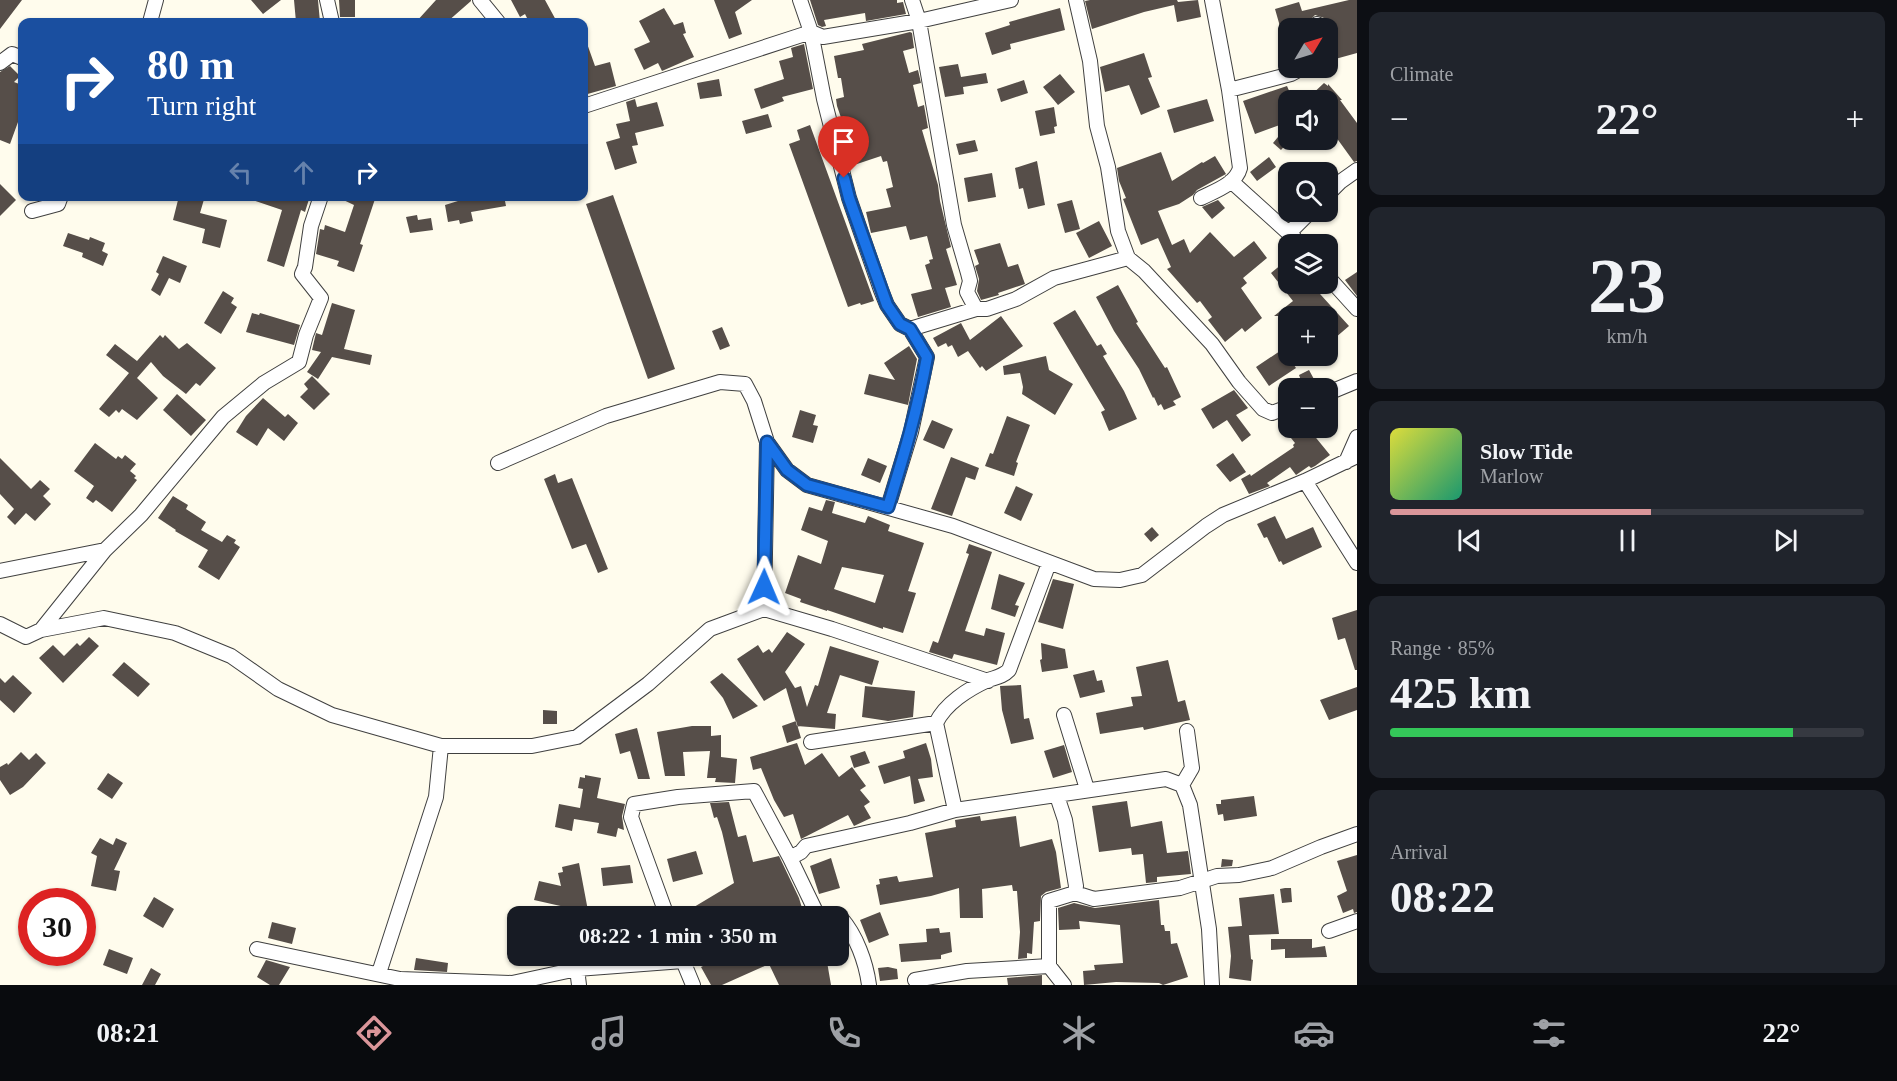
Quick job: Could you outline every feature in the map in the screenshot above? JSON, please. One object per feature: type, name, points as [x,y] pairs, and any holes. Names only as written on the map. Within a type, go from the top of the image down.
[{"type":"street","points":[[151,18],[156,0]]},
{"type":"street","points":[[327,0],[331,18]]},
{"type":"street","points":[[480,0],[495,18]]},
{"type":"street","points":[[800,0],[817,35],[813,51],[849,198],[887,305],[900,324],[910,329],[927,357],[911,432],[888,507]]},
{"type":"street","points":[[912,0],[919,21],[954,225],[970,281],[967,292],[976,309]]},
{"type":"street","points":[[588,105],[817,35],[919,21],[1011,0]]},
{"type":"street","points":[[1076,0],[1090,61],[1097,126],[1108,167],[1116,222],[1128,258],[1144,271],[1212,344],[1239,382],[1263,409],[1272,412],[1278,410]]},
{"type":"street","points":[[1201,198],[1231,182],[1238,176],[1240,168],[1229,90],[1212,0]]},
{"type":"street","points":[[0,63],[12,54],[18,56]]},
{"type":"street","points":[[1229,90],[1278,77]]},
{"type":"street","points":[[1338,184],[1357,170]]},
{"type":"street","points":[[1231,182],[1288,234]]},
{"type":"street","points":[[32,211],[58,204],[59,201]]},
{"type":"street","points":[[41,630],[105,550],[141,515],[223,417],[264,383],[299,363],[306,335],[321,298],[302,274],[319,201]]},
{"type":"street","points":[[1292,234],[1291,231],[1300,222]]},
{"type":"street","points":[[910,329],[976,309],[987,309],[1016,299],[1054,278],[1128,258]]},
{"type":"street","points":[[1338,288],[1357,309]]},
{"type":"street","points":[[1338,389],[1357,381]]},
{"type":"street","points":[[498,463],[606,416],[720,382],[745,384],[754,401],[767,442],[787,470],[807,485],[953,525],[1094,579],[1120,580],[1142,575],[1206,526],[1223,516],[1352,459],[1357,437]]},
{"type":"street","points":[[764,609],[767,442]]},
{"type":"street","points":[[1305,481],[1357,563]]},
{"type":"street","points":[[0,571],[105,550]]},
{"type":"street","points":[[955,810],[936,723],[948,705],[988,681],[1002,677],[1009,670],[1049,563]]},
{"type":"street","points":[[0,624],[26,637],[41,630],[104,618],[175,633],[231,656],[278,689],[332,715],[441,746],[532,746],[577,737],[648,684],[710,629],[764,609],[988,681]]},
{"type":"street","points":[[1064,715],[1088,789]]},
{"type":"street","points":[[811,742],[936,723]]},
{"type":"street","points":[[1182,785],[1192,768],[1187,731]]},
{"type":"street","points":[[380,973],[436,797],[441,746]]},
{"type":"street","points":[[790,858],[806,846],[910,823],[955,810],[1166,779],[1182,785],[1190,805],[1209,929],[1212,985]]},
{"type":"street","points":[[663,906],[631,817],[634,804],[678,797],[754,791],[813,906]]},
{"type":"street","points":[[1057,796],[1065,820],[1076,886],[1075,893]]},
{"type":"street","points":[[1064,985],[1049,966],[1049,901],[1075,893],[1095,899],[1180,888],[1202,883],[1217,876],[1239,875],[1272,868],[1357,834]]},
{"type":"street","points":[[1329,931],[1357,921]]},
{"type":"street","points":[[849,927],[867,973],[869,985]]},
{"type":"street","points":[[256,949],[380,973],[398,982],[512,984],[577,969],[606,966]]},
{"type":"street","points":[[685,966],[693,985]]},
{"type":"street","points":[[915,980],[968,971],[1049,966]]},
{"type":"street","points":[[577,969],[579,985]]},
{"type":"building","points":[[0,0],[22,0],[0,29]]},
{"type":"building","points":[[251,0],[281,0],[263,14]]},
{"type":"building","points":[[294,0],[318,0],[320,18],[296,18]]},
{"type":"building","points":[[339,0],[355,0],[355,17],[340,17]]},
{"type":"building","points":[[436,0],[471,0],[452,18],[420,18]]},
{"type":"building","points":[[511,0],[545,0],[555,18],[527,18],[525,14],[520,17]]},
{"type":"building","points":[[714,0],[752,0],[735,12],[742,34],[729,39]]},
{"type":"building","points":[[810,0],[897,0],[897,3],[903,2],[906,14],[866,21],[865,13],[824,20],[826,26],[822,27],[818,25]]},
{"type":"building","points":[[1177,0],[1178,2],[1198,0],[1201,17],[1177,22],[1174,5],[1092,29],[1085,1]]},
{"type":"building","points":[[1357,0],[1357,53],[1338,58],[1338,18],[1324,18],[1315,15],[1312,18],[1278,20],[1275,9],[1299,2],[1302,11]]},
{"type":"building","points":[[664,8],[674,25],[683,22],[686,33],[683,34],[694,57],[662,71],[658,63],[644,70],[634,49],[650,42],[639,21]]},
{"type":"building","points":[[1060,8],[1065,30],[1010,44],[1011,49],[992,55],[985,33],[1010,25],[1009,22]]},
{"type":"building","points":[[910,32],[914,48],[903,51],[909,73],[918,70],[921,83],[913,85],[918,107],[924,105],[928,128],[922,130],[938,185],[951,247],[946,249],[957,285],[945,288],[951,307],[918,317],[911,294],[932,289],[925,265],[933,259],[927,236],[910,240],[906,226],[871,233],[866,212],[891,207],[886,189],[893,187],[887,161],[883,162],[881,156],[857,164],[837,106],[836,99],[844,97],[834,56],[864,50],[862,44]]},
{"type":"building","points":[[804,44],[813,89],[782,97],[784,101],[761,109],[754,89],[784,79],[779,61],[793,57],[791,48]]},
{"type":"building","points":[[588,46],[595,66],[610,62],[616,86],[588,94]]},
{"type":"building","points":[[1144,53],[1152,77],[1148,78],[1160,107],[1141,115],[1129,85],[1105,92],[1100,67]]},
{"type":"building","points":[[958,64],[961,77],[986,73],[988,83],[963,87],[964,94],[945,97],[939,67]]},
{"type":"building","points":[[10,66],[18,74],[14,82],[18,84],[18,122],[10,144],[0,140],[0,72]]},
{"type":"building","points":[[1060,74],[1075,92],[1058,105],[1043,87]]},
{"type":"building","points":[[719,79],[722,96],[700,99],[697,83]]},
{"type":"building","points":[[1024,80],[1028,93],[1001,102],[997,89]]},
{"type":"building","points":[[1324,83],[1333,90],[1317,90]]},
{"type":"building","points":[[1287,86],[1289,90],[1278,90],[1278,126],[1255,134],[1243,101]]},
{"type":"building","points":[[1338,95],[1357,123],[1357,161],[1354,162],[1338,140]]},
{"type":"building","points":[[635,99],[637,107],[657,102],[664,126],[635,133],[638,145],[632,146],[637,163],[615,170],[606,142],[620,138],[616,124],[630,121],[626,102]]},
{"type":"building","points":[[1207,99],[1214,121],[1174,133],[1167,110]]},
{"type":"building","points":[[1054,107],[1057,126],[1054,127],[1055,133],[1040,136],[1035,111]]},
{"type":"building","points":[[768,114],[772,127],[746,134],[742,121]]},
{"type":"building","points":[[810,125],[874,301],[848,307],[789,144],[800,140],[797,130]]},
{"type":"building","points":[[1278,137],[1278,147],[1273,143]]},
{"type":"building","points":[[975,140],[978,151],[959,155],[956,144]]},
{"type":"building","points":[[1161,152],[1172,181],[1215,156],[1226,174],[1197,190],[1179,204],[1158,211],[1172,245],[1184,239],[1190,253],[1210,232],[1234,257],[1254,241],[1267,258],[1243,278],[1247,283],[1241,288],[1262,318],[1245,332],[1242,328],[1225,342],[1208,320],[1212,317],[1200,301],[1197,303],[1167,269],[1171,267],[1158,238],[1141,245],[1123,199],[1126,198],[1119,181],[1117,168]]},
{"type":"building","points":[[1269,157],[1276,167],[1257,181],[1250,172]]},
{"type":"building","points":[[1037,161],[1045,205],[1028,209],[1023,188],[1019,189],[1015,168]]},
{"type":"building","points":[[992,173],[996,197],[968,202],[964,178]]},
{"type":"building","points":[[0,184],[16,200],[0,216]]},
{"type":"building","points":[[613,195],[675,369],[648,379],[586,204]]},
{"type":"building","points":[[1072,200],[1080,229],[1065,233],[1057,204]]},
{"type":"building","points":[[1218,200],[1225,208],[1212,219],[1202,207]]},
{"type":"building","points":[[178,201],[204,201],[200,213],[227,220],[220,248],[202,243],[205,229],[173,220]]},
{"type":"building","points":[[256,201],[308,201],[305,212],[301,210],[284,267],[267,261],[282,210]]},
{"type":"building","points":[[346,201],[374,201],[360,244],[363,245],[354,272],[337,266],[339,261],[316,254],[320,229],[324,230],[325,225],[345,232],[354,205]]},
{"type":"building","points":[[458,201],[505,201],[506,206],[471,212],[473,221],[460,224],[459,220],[448,222],[445,205]]},
{"type":"building","points":[[417,215],[418,220],[431,218],[433,230],[410,233],[406,217]]},
{"type":"building","points":[[1099,221],[1112,246],[1089,258],[1076,233]]},
{"type":"building","points":[[68,233],[89,240],[90,237],[105,243],[102,251],[108,254],[103,266],[82,257],[83,253],[63,246]]},
{"type":"building","points":[[1000,243],[1008,267],[1018,264],[1025,284],[981,300],[977,291],[979,279],[975,266],[979,264],[974,250]]},
{"type":"building","points":[[163,256],[187,266],[180,283],[169,278],[160,296],[151,290],[159,274],[156,272]]},
{"type":"building","points":[[1278,267],[1278,282],[1271,273]]},
{"type":"building","points":[[1357,272],[1357,296],[1345,280]]},
{"type":"building","points":[[1118,285],[1138,322],[1136,323],[1165,368],[1167,367],[1181,397],[1173,401],[1176,405],[1164,410],[1161,404],[1158,406],[1096,297]]},
{"type":"building","points":[[223,291],[234,298],[231,303],[237,307],[221,334],[204,323]]},
{"type":"building","points":[[1288,294],[1320,294],[1331,306],[1287,306],[1293,301]]},
{"type":"building","points":[[332,303],[355,310],[344,349],[372,355],[370,365],[332,357],[318,379],[307,372],[321,352],[312,350],[316,333],[322,335]]},
{"type":"building","points":[[1075,310],[1097,346],[1101,344],[1107,354],[1103,356],[1124,391],[1137,419],[1109,431],[1101,412],[1105,410],[1053,323]]},
{"type":"building","points":[[252,313],[259,315],[260,313],[300,325],[294,345],[246,332]]},
{"type":"building","points":[[1338,314],[1349,326],[1338,335]]},
{"type":"building","points":[[1001,316],[1023,346],[986,371],[982,366],[980,368],[968,351],[958,357],[952,345],[948,347],[946,343],[938,347],[933,338],[961,323],[970,340]]},
{"type":"building","points":[[722,327],[730,346],[720,350],[712,331]]},
{"type":"building","points":[[160,335],[163,338],[165,335],[179,349],[187,343],[216,368],[200,386],[196,383],[186,394],[163,376],[151,362],[137,378],[158,398],[137,420],[122,409],[119,413],[116,410],[109,417],[99,409],[129,373],[106,355],[115,344],[137,361]]},
{"type":"building","points":[[909,346],[917,359],[908,405],[864,394],[869,374],[895,380],[884,363]]},
{"type":"building","points":[[1278,352],[1278,366],[1295,366],[1296,368],[1269,386],[1256,367]]},
{"type":"building","points":[[1046,356],[1049,370],[1073,384],[1055,415],[1022,394],[1020,373],[1004,375],[1003,366]]},
{"type":"building","points":[[1309,370],[1313,378],[1300,378],[1299,375]]},
{"type":"building","points":[[312,376],[330,394],[314,410],[300,397],[308,389],[304,384]]},
{"type":"building","points":[[1234,390],[1248,408],[1236,415],[1251,435],[1242,442],[1227,420],[1213,429],[1201,409]]},
{"type":"building","points":[[177,394],[206,420],[191,436],[163,410]]},
{"type":"building","points":[[263,398],[285,417],[288,414],[298,423],[284,441],[268,428],[257,446],[236,432],[246,416]]},
{"type":"building","points":[[800,410],[816,415],[813,425],[818,426],[813,443],[792,437]]},
{"type":"building","points":[[1007,416],[1030,425],[1016,462],[1018,463],[1014,476],[985,466],[990,453],[993,454]]},
{"type":"building","points":[[932,420],[953,429],[944,449],[923,440]]},
{"type":"building","points":[[1291,438],[1316,438],[1330,455],[1315,466],[1311,468],[1309,466],[1296,475],[1290,467],[1267,483],[1270,486],[1249,494],[1241,479],[1250,474],[1251,476],[1294,447],[1295,443]]},
{"type":"building","points":[[95,443],[116,459],[118,456],[122,459],[125,455],[136,464],[130,471],[137,480],[112,512],[96,500],[93,503],[86,498],[94,486],[74,471]]},
{"type":"building","points":[[1233,453],[1246,472],[1230,482],[1216,465]]},
{"type":"building","points":[[951,457],[979,468],[975,480],[966,477],[952,516],[931,509]]},
{"type":"building","points":[[0,458],[31,489],[40,480],[50,489],[43,496],[51,504],[35,521],[26,513],[15,525],[7,517],[14,509],[0,494]]},
{"type":"building","points":[[868,458],[887,466],[880,483],[861,475]]},
{"type":"building","points":[[555,474],[558,483],[572,478],[608,569],[598,573],[586,544],[572,549],[544,479]]},
{"type":"building","points":[[1016,486],[1033,494],[1021,521],[1004,513]]},
{"type":"building","points":[[173,496],[188,505],[186,509],[206,522],[201,530],[222,542],[227,535],[236,540],[234,543],[240,547],[219,580],[198,567],[208,550],[158,518]]},
{"type":"building","points":[[826,500],[835,502],[832,513],[865,523],[868,516],[890,525],[888,531],[924,543],[908,591],[916,593],[903,633],[883,627],[883,629],[800,602],[801,599],[785,593],[798,555],[821,564],[828,541],[801,530],[809,507],[822,511]],"holes":[[[842,567],[884,575],[875,603],[834,589]]]},
{"type":"building","points":[[1275,516],[1286,539],[1313,527],[1322,547],[1283,565],[1257,524]]},
{"type":"building","points":[[1152,527],[1159,535],[1151,542],[1144,534]]},
{"type":"building","points":[[969,544],[992,552],[965,631],[984,636],[986,628],[1005,633],[997,665],[954,654],[952,659],[929,652],[933,641],[938,643],[969,554],[966,553]]},
{"type":"building","points":[[999,574],[1025,583],[1015,605],[1019,606],[1015,617],[991,609]]},
{"type":"building","points":[[1053,579],[1074,584],[1063,629],[1038,622]]},
{"type":"building","points":[[1357,610],[1357,670],[1355,670],[1345,638],[1338,640],[1332,618]]},
{"type":"building","points":[[787,632],[805,644],[785,672],[795,688],[801,686],[807,707],[815,685],[818,686],[830,646],[879,661],[872,685],[840,675],[827,713],[836,714],[835,729],[797,726],[786,688],[764,701],[737,659],[758,645],[763,653],[769,649],[772,653]]},
{"type":"building","points":[[89,637],[99,646],[63,683],[39,658],[53,645],[64,656],[77,643],[80,646]]},
{"type":"building","points":[[1041,643],[1065,649],[1068,668],[1042,672]]},
{"type":"building","points":[[1168,660],[1178,702],[1185,700],[1190,720],[1144,730],[1143,727],[1100,734],[1096,713],[1133,706],[1131,697],[1142,696],[1136,667]]},
{"type":"building","points":[[124,662],[150,684],[138,697],[112,675]]},
{"type":"building","points":[[1094,670],[1097,681],[1102,680],[1105,692],[1080,698],[1073,675]]},
{"type":"building","points":[[722,673],[758,706],[733,719],[723,698],[710,682]]},
{"type":"building","points":[[13,675],[32,693],[14,713],[0,700],[0,678],[5,683]]},
{"type":"building","points":[[1021,685],[1024,719],[1029,718],[1034,739],[1011,744],[1002,710],[1000,686]]},
{"type":"building","points":[[865,686],[915,691],[913,717],[888,721],[862,717]]},
{"type":"building","points":[[1357,687],[1357,710],[1329,720],[1320,700]]},
{"type":"building","points":[[543,710],[557,711],[557,724],[543,724]]},
{"type":"building","points":[[796,721],[801,738],[787,743],[782,726]]},
{"type":"building","points":[[692,726],[711,726],[711,736],[721,735],[721,757],[737,759],[735,783],[715,782],[716,778],[707,778],[710,751],[683,752],[685,776],[665,776],[657,732]]},
{"type":"building","points":[[637,728],[650,779],[638,779],[630,751],[620,754],[615,734]]},
{"type":"building","points":[[797,743],[805,765],[822,753],[839,777],[852,767],[866,786],[860,790],[870,802],[864,806],[871,818],[854,826],[848,815],[801,839],[793,814],[784,817],[774,800],[761,768],[753,770],[750,757]]},
{"type":"building","points":[[926,743],[933,777],[918,779],[925,801],[914,804],[910,776],[884,784],[878,766],[905,758],[903,751]]},
{"type":"building","points":[[1064,745],[1072,772],[1053,778],[1044,751]]},
{"type":"building","points":[[865,751],[870,763],[854,768],[850,756]]},
{"type":"building","points":[[21,752],[29,760],[36,753],[46,763],[23,787],[10,795],[0,780],[0,767],[7,763],[8,765]]},
{"type":"building","points":[[108,773],[123,783],[112,799],[97,789]]},
{"type":"building","points":[[585,775],[601,778],[597,798],[625,804],[622,816],[624,830],[618,828],[616,837],[597,833],[599,823],[574,819],[572,831],[555,827],[559,804],[580,808],[583,789],[578,788],[580,777],[585,778]]},
{"type":"building","points":[[1254,796],[1257,816],[1224,821],[1223,814],[1218,815],[1216,804],[1221,804],[1221,800]]},
{"type":"building","points":[[1127,801],[1131,827],[1162,821],[1167,853],[1188,851],[1191,874],[1157,877],[1157,882],[1146,883],[1143,854],[1132,855],[1131,848],[1099,852],[1092,806]]},
{"type":"building","points":[[729,802],[738,837],[746,835],[753,862],[779,856],[801,906],[696,906],[734,883],[722,832],[717,817],[714,818],[710,803]]},
{"type":"building","points":[[980,816],[981,821],[1016,816],[1020,847],[1052,839],[1061,888],[1046,892],[1041,896],[1040,921],[1034,922],[1032,954],[1027,953],[1027,958],[1018,959],[1020,932],[1017,891],[1013,891],[1012,885],[982,889],[983,918],[960,918],[959,888],[931,896],[880,905],[876,885],[880,884],[879,879],[897,876],[899,882],[933,877],[925,833],[956,827],[955,820]]},
{"type":"building","points":[[100,838],[113,845],[116,838],[127,843],[114,870],[120,871],[116,891],[91,886],[97,856],[91,853]]},
{"type":"building","points":[[696,851],[703,874],[673,882],[667,859]]},
{"type":"building","points":[[1357,855],[1357,912],[1354,913],[1353,909],[1343,913],[1337,896],[1347,891],[1337,861]]},
{"type":"building","points":[[831,858],[840,888],[819,894],[810,866]]},
{"type":"building","points":[[1222,859],[1233,860],[1232,866],[1221,867]]},
{"type":"building","points":[[579,863],[587,906],[561,906],[534,900],[539,881],[561,886],[558,873],[563,872],[562,867]]},
{"type":"building","points":[[630,865],[633,883],[603,886],[601,868]]},
{"type":"building","points":[[1291,888],[1292,902],[1282,903],[1280,889]]},
{"type":"building","points":[[1274,894],[1279,934],[1249,935],[1251,959],[1253,960],[1251,981],[1229,978],[1231,956],[1228,927],[1242,926],[1239,898]]},
{"type":"building","points":[[154,897],[174,909],[163,928],[143,916]]},
{"type":"building","points":[[1159,900],[1161,925],[1164,925],[1165,931],[1170,931],[1171,944],[1177,943],[1188,977],[1163,985],[1116,982],[1084,985],[1083,971],[1095,970],[1094,965],[1123,963],[1120,925],[1079,921],[1080,929],[1059,930],[1058,908],[1074,903],[1095,908]]},
{"type":"building","points":[[880,912],[889,935],[869,943],[860,920]]},
{"type":"building","points":[[272,922],[296,928],[292,944],[268,938]]},
{"type":"building","points":[[939,928],[940,933],[950,932],[952,952],[941,955],[941,959],[901,962],[899,944],[927,942],[926,929]]},
{"type":"building","points":[[1271,939],[1312,939],[1312,948],[1325,946],[1327,957],[1285,958],[1285,949],[1271,950]]},
{"type":"building","points":[[109,949],[133,958],[127,974],[103,965]]},
{"type":"building","points":[[416,958],[448,963],[447,972],[414,970]]},
{"type":"building","points":[[266,960],[290,967],[279,985],[270,985],[257,977]]},
{"type":"building","points":[[765,966],[722,985],[711,985],[701,967]]},
{"type":"building","points":[[770,966],[828,966],[831,985],[779,985]]},
{"type":"building","points":[[151,968],[161,974],[155,985],[142,985]]},
{"type":"building","points":[[878,968],[897,969],[898,979],[880,981]]},
{"type":"building","points":[[1042,975],[1042,985],[1008,985],[1007,978]]},
{"type":"route","points":[[764,587],[767,442],[787,470],[807,485],[888,507],[911,432],[924,378],[927,357],[910,329],[900,324],[887,305],[844,178]]}]
